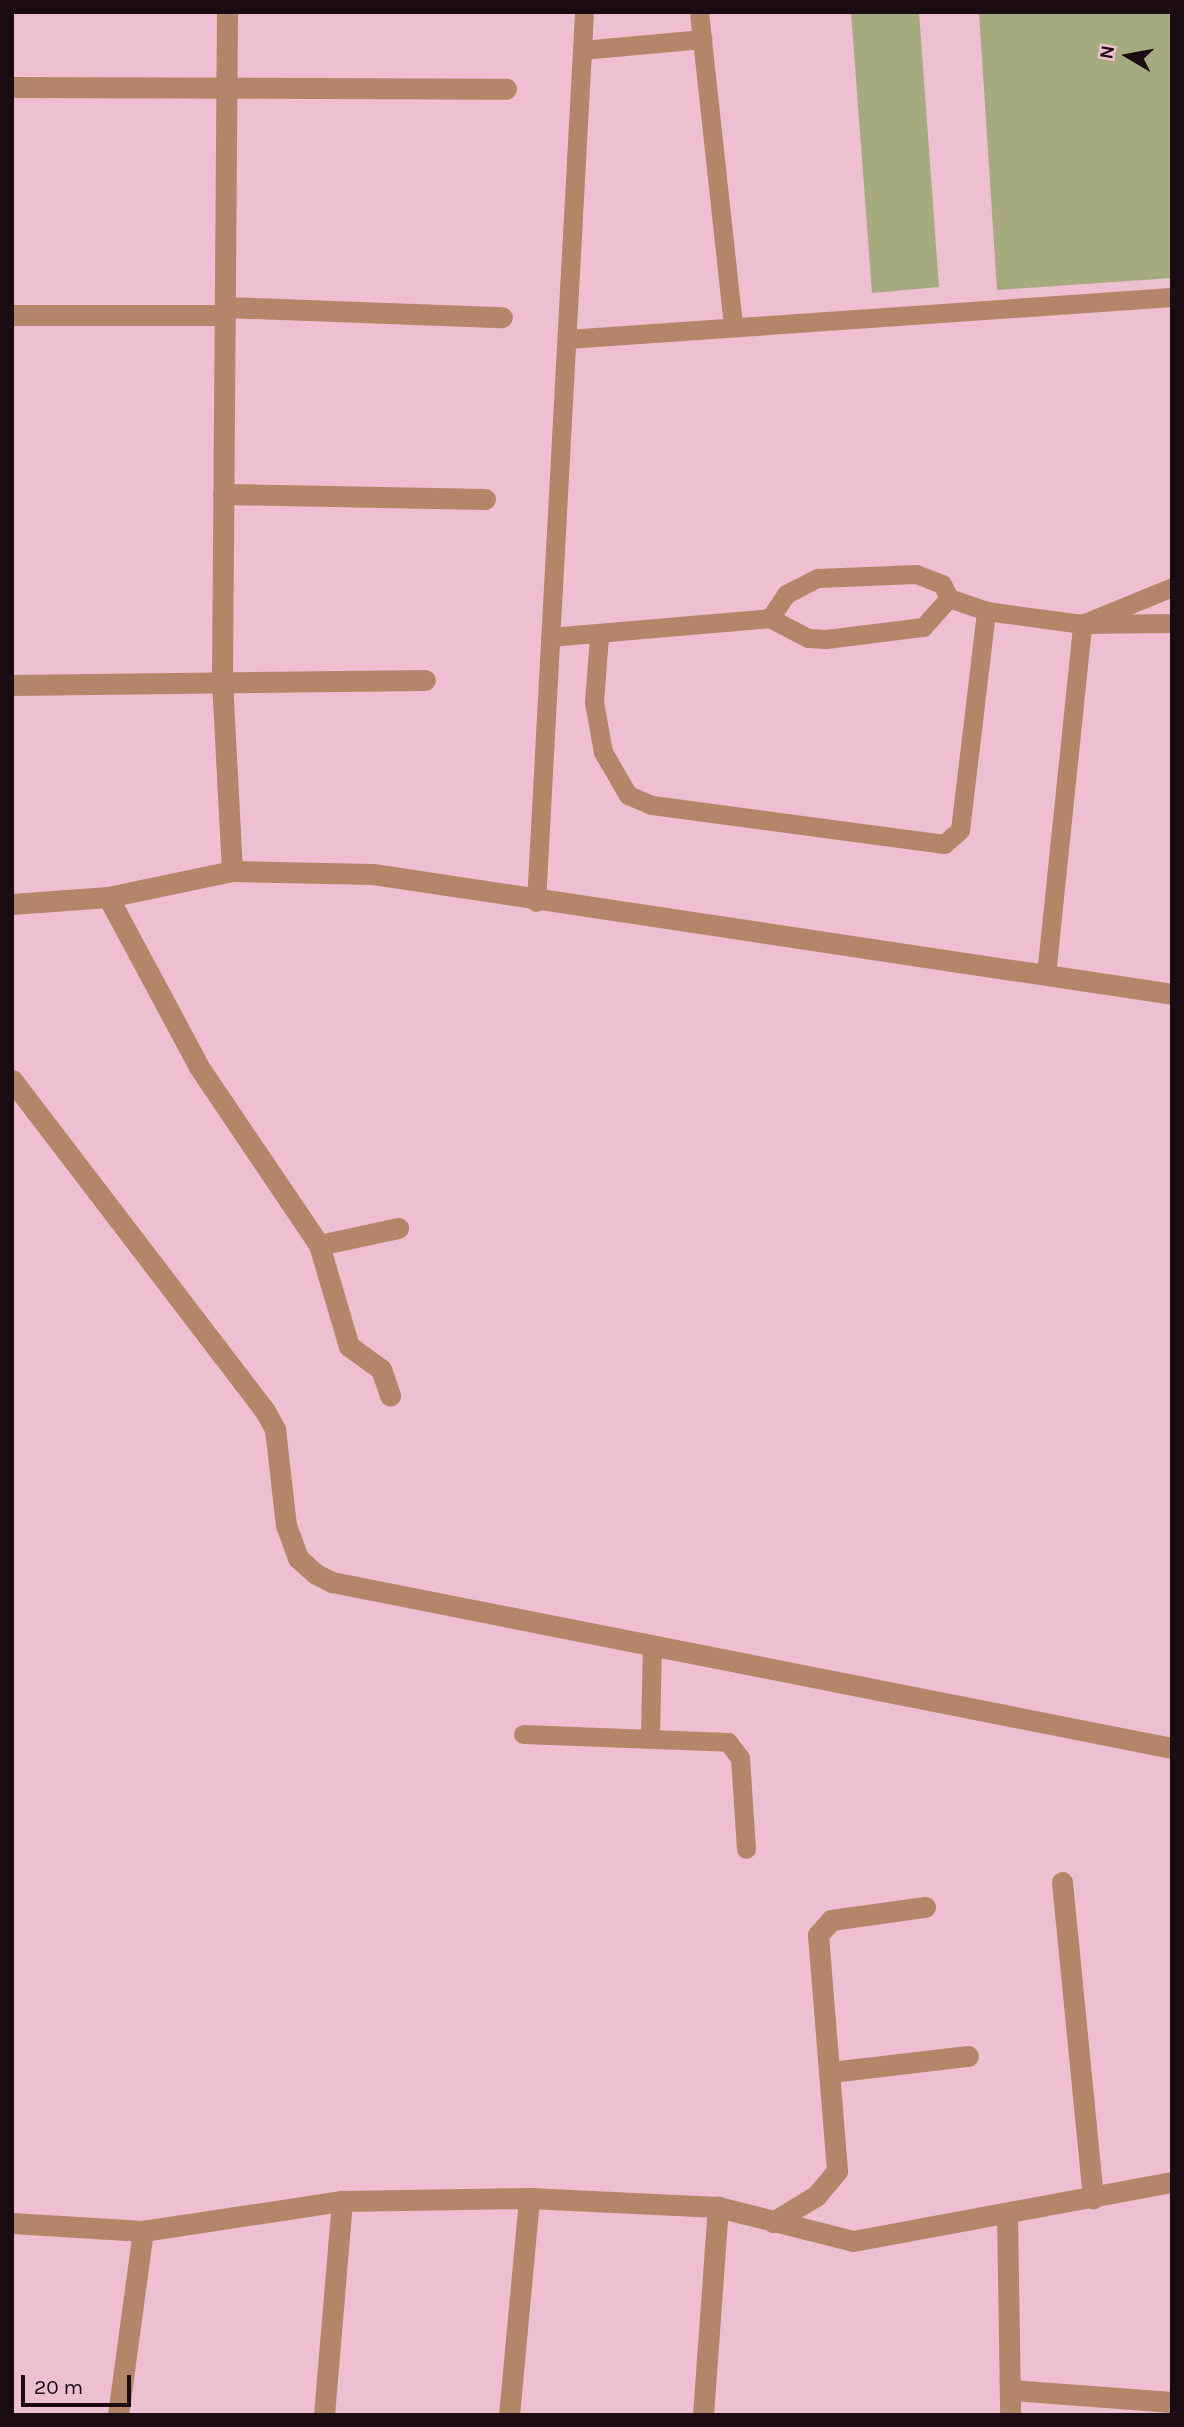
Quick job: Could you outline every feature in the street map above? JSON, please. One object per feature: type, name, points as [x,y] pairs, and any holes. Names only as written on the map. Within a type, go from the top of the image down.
[{"type":"street","points":[[228,12],[225,85],[222,680],[232,871]]},
{"type":"street","points":[[12,87],[225,85],[506,89]]},
{"type":"street","points":[[12,315],[225,311],[502,317]]},
{"type":"street","points":[[223,494],[485,499]]},
{"type":"street","points":[[12,685],[222,680],[425,680]]},
{"type":"street","points":[[12,904],[108,897],[232,871],[373,874],[536,902],[1172,994]]},
{"type":"street","points":[[108,897],[199,1068],[319,1245],[349,1346],[381,1368],[390,1395]]},
{"type":"street","points":[[12,1080],[265,1411],[275,1429],[286,1525],[298,1558],[332,1582],[1172,1748]]},
{"type":"street","points":[[319,1245],[398,1228]]},
{"type":"street","points":[[1062,1882],[1093,2198]]},
{"type":"street","points":[[773,2222],[816,2196],[837,2171],[831,2072],[816,1943],[824,1925],[925,1907]]},
{"type":"street","points":[[831,2072],[968,2056]]},
{"type":"street","points":[[12,2223],[143,2231],[342,2201],[529,2198],[718,2207],[853,2241],[1172,2182]]},
{"type":"street","points":[[509,2415],[529,2198]]},
{"type":"street","points":[[324,2415],[342,2201]]},
{"type":"street","points":[[702,2415],[718,2207]]},
{"type":"street","points":[[1007,2213],[1010,2415]]},
{"type":"street","points":[[118,2415],[143,2231]]},
{"type":"street","points":[[1011,2390],[1172,2402]]},
{"type":"lane","points":[[536,902],[584,12]]},
{"type":"lane","points":[[699,12],[733,327]]},
{"type":"lane","points":[[582,50],[702,39]]},
{"type":"lane","points":[[567,339],[1172,298]]},
{"type":"lane","points":[[770,618],[786,594],[818,578],[916,573],[942,584],[949,598],[986,611],[1082,624],[1172,624]]},
{"type":"lane","points":[[1082,624],[1172,587]]},
{"type":"lane","points":[[550,637],[598,636],[770,618],[808,638],[826,639],[923,627],[949,598]]},
{"type":"lane","points":[[598,636],[594,702],[603,752],[628,795],[652,805],[944,844],[960,830],[986,611]]},
{"type":"lane","points":[[1046,975],[1082,624]]},
{"type":"lane","points":[[650,1737],[652,1645]]},
{"type":"lane","points":[[523,1734],[716,1738],[736,1750],[746,1849]]},
{"type":"building","points":[[851,12],[919,12],[939,287],[872,293]]},
{"type":"building","points":[[979,12],[1172,12],[1172,278],[997,290]]}]
